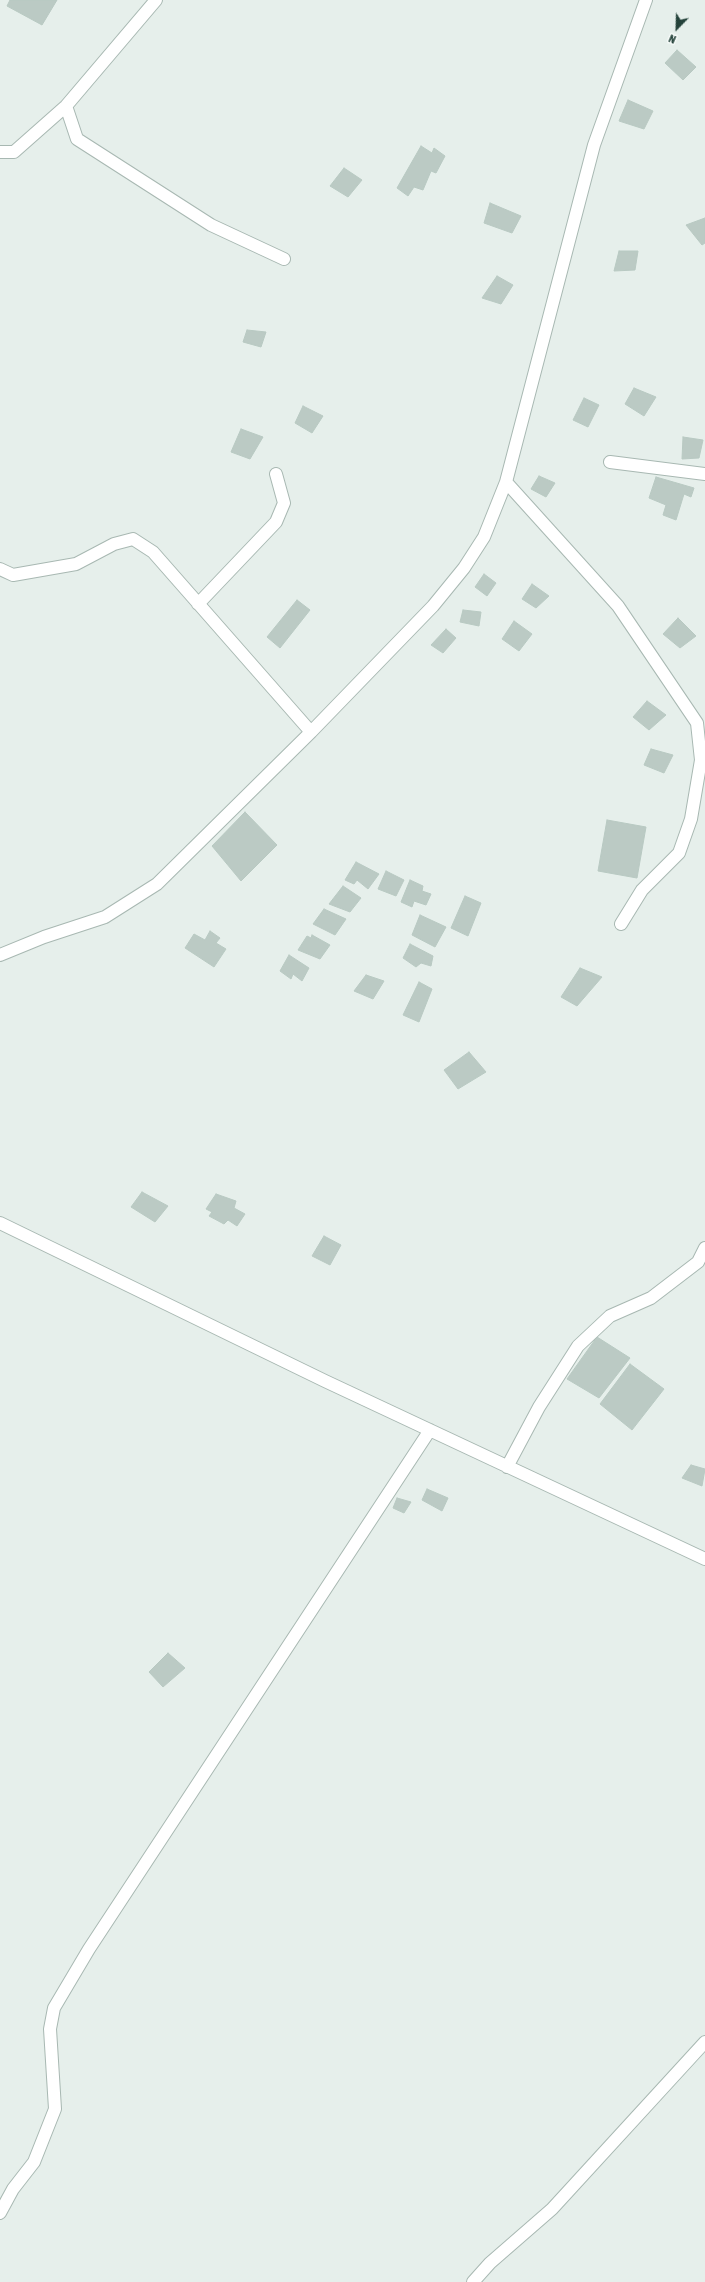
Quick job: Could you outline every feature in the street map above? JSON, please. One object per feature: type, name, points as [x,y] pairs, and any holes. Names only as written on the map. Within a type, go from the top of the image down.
[{"type":"street","points":[[0,152],[14,152],[66,106],[156,0]]},
{"type":"street","points":[[0,955],[44,937],[105,917],[157,884],[311,732],[433,606],[464,568],[484,537],[506,482],[594,145],[646,0]]},
{"type":"street","points":[[66,106],[77,139],[211,225],[284,259]]},
{"type":"street","points":[[610,462],[705,474]]},
{"type":"street","points":[[198,604],[276,522],[284,503],[276,474]]},
{"type":"street","points":[[506,482],[618,606],[697,723],[701,760],[691,819],[679,853],[642,890],[621,924]]},
{"type":"street","points":[[0,569],[13,575],[76,564],[114,544],[133,539],[153,552],[311,732]]},
{"type":"street","points":[[0,1223],[507,1467],[705,1559]]},
{"type":"street","points":[[507,1467],[539,1407],[578,1346],[610,1316],[651,1298],[698,1262],[705,1248]]},
{"type":"street","points":[[0,2213],[13,2189],[34,2162],[55,2109],[50,2029],[54,2008],[89,1949],[430,1430]]},
{"type":"street","points":[[472,2282],[490,2263],[552,2209],[705,2042]]},
{"type":"building","points":[[10,0],[57,0],[42,25],[7,6]]},
{"type":"building","points":[[677,50],[696,67],[683,80],[665,63]]},
{"type":"building","points":[[628,100],[653,111],[644,129],[619,121]]},
{"type":"building","points":[[421,146],[432,153],[434,148],[445,156],[436,173],[431,171],[423,190],[414,187],[408,196],[397,188]]},
{"type":"building","points":[[344,168],[362,180],[348,197],[330,186]]},
{"type":"building","points":[[490,203],[521,216],[512,233],[484,223]]},
{"type":"building","points":[[705,218],[705,243],[702,245],[686,225]]},
{"type":"building","points":[[619,251],[638,251],[635,270],[614,271]]},
{"type":"building","points":[[497,276],[513,285],[501,304],[482,298]]},
{"type":"building","points":[[247,330],[266,332],[261,347],[243,342]]},
{"type":"building","points":[[634,388],[656,397],[644,416],[625,404]]},
{"type":"building","points":[[584,398],[599,405],[588,427],[573,420]]},
{"type":"building","points":[[303,406],[323,416],[312,433],[295,423]]},
{"type":"building","points":[[241,429],[263,437],[250,459],[231,452]]},
{"type":"building","points":[[683,437],[703,440],[699,458],[682,459]]},
{"type":"building","points":[[539,476],[555,483],[546,497],[531,489]]},
{"type":"building","points":[[656,477],[694,488],[691,497],[684,494],[676,520],[663,515],[666,505],[649,498]]},
{"type":"building","points":[[484,574],[496,583],[487,596],[475,587]]},
{"type":"building","points":[[532,584],[549,596],[536,608],[522,599]]},
{"type":"building","points":[[297,600],[310,610],[280,648],[267,637]]},
{"type":"building","points":[[463,610],[481,612],[479,626],[460,622]]},
{"type":"building","points":[[678,618],[696,636],[680,648],[663,634]]},
{"type":"building","points":[[514,621],[532,634],[519,651],[502,639]]},
{"type":"building","points":[[446,629],[456,638],[443,653],[431,645]]},
{"type":"building","points":[[647,701],[666,715],[649,730],[633,717]]},
{"type":"building","points":[[651,749],[673,755],[664,773],[644,765]]},
{"type":"building","points":[[245,812],[277,845],[241,881],[212,846]]},
{"type":"building","points":[[607,820],[646,827],[637,878],[598,871]]},
{"type":"building","points":[[356,862],[379,874],[368,889],[357,880],[354,884],[345,880]]},
{"type":"building","points":[[386,871],[404,880],[396,896],[378,889]]},
{"type":"building","points":[[410,880],[423,886],[422,891],[431,894],[426,905],[414,901],[412,907],[401,902]]},
{"type":"building","points":[[343,886],[361,898],[350,912],[329,904]]},
{"type":"building","points":[[465,896],[481,903],[468,936],[451,928]]},
{"type":"building","points":[[324,909],[346,919],[335,935],[313,924]]},
{"type":"building","points":[[420,915],[446,927],[435,947],[412,935]]},
{"type":"building","points":[[210,931],[220,938],[216,943],[226,949],[214,967],[185,948],[194,934],[205,940]]},
{"type":"building","points":[[312,935],[330,945],[320,959],[298,950],[307,936],[311,938]]},
{"type":"building","points":[[410,944],[433,956],[431,966],[421,963],[416,967],[403,958]]},
{"type":"building","points":[[289,955],[309,968],[302,981],[293,974],[291,979],[280,971]]},
{"type":"building","points":[[580,968],[602,977],[577,1006],[561,997]]},
{"type":"building","points":[[366,975],[384,981],[373,999],[354,991]]},
{"type":"building","points":[[419,982],[432,989],[419,1022],[403,1015]]},
{"type":"building","points":[[469,1052],[486,1072],[458,1089],[444,1070]]},
{"type":"building","points":[[142,1192],[168,1206],[155,1222],[131,1207]]},
{"type":"building","points":[[216,1194],[236,1201],[234,1208],[245,1214],[237,1226],[228,1220],[224,1224],[209,1216],[212,1212],[206,1209]]},
{"type":"building","points":[[324,1236],[341,1245],[330,1265],[312,1256]]},
{"type":"building","points":[[597,1337],[630,1358],[599,1398],[567,1379]]},
{"type":"building","points":[[630,1364],[664,1389],[632,1430],[600,1404]]},
{"type":"building","points":[[691,1465],[705,1469],[702,1486],[682,1478]]},
{"type":"building","points":[[427,1489],[448,1498],[442,1511],[422,1500]]},
{"type":"building","points":[[397,1498],[411,1502],[404,1513],[393,1508]]},
{"type":"building","points":[[168,1653],[185,1668],[163,1687],[149,1672]]}]
